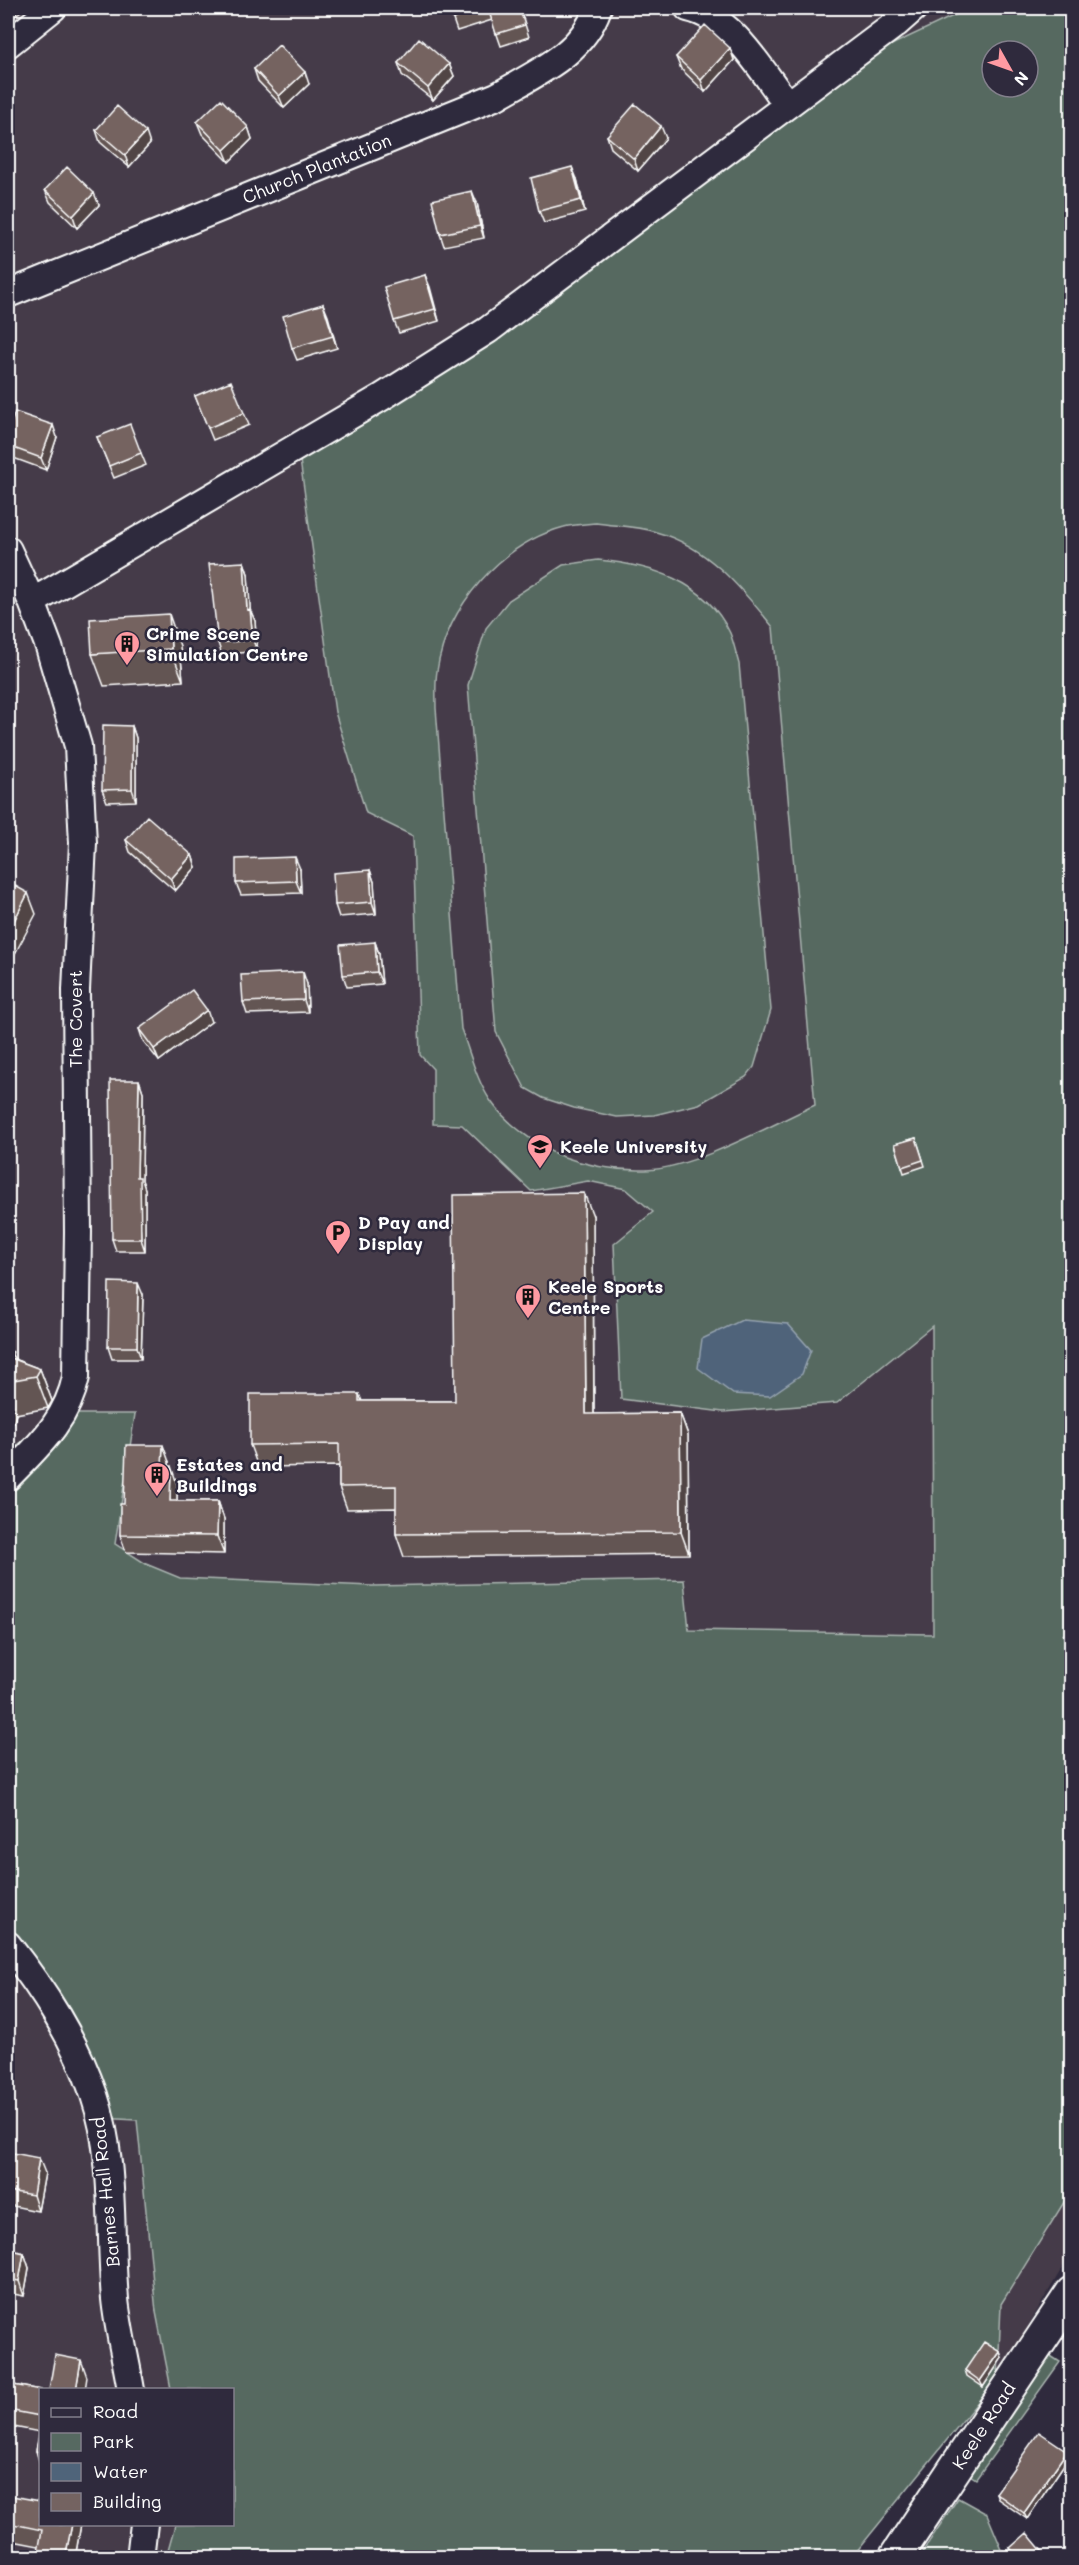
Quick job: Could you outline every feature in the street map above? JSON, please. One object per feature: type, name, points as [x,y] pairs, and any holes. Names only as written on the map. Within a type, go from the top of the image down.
[{"type":"main road","name":"Keele Road","points":[[895,2558],[1071,2293]]},
{"type":"street","points":[[8,44],[53,8]]},
{"type":"street","name":"Church Plantation","points":[[8,294],[497,96],[567,56],[592,27],[598,8]]},
{"type":"street","points":[[688,8],[700,10],[733,36],[787,104]]},
{"type":"street","points":[[32,602],[372,403],[488,330],[914,8]]},
{"type":"street","name":"The Covert","points":[[8,550],[32,602],[49,647],[78,746],[83,843],[76,990],[77,1360],[72,1396],[59,1424],[8,1477]]},
{"type":"street","name":"Barnes Hall Road","points":[[8,1945],[34,1978],[63,2022],[96,2102],[107,2165],[116,2301],[131,2388]]},
{"type":"street","points":[[140,2558],[144,2526]]},
{"type":"shaded area","name":"Keele University","points":[[8,8],[1071,8],[1071,2253],[998,2377],[852,2557],[8,2558]]},
{"type":"green space","points":[[970,8],[1071,8],[1072,1629],[1063,1635],[1072,1645],[1071,2191],[1001,2304],[998,2377],[852,2557],[166,2557],[175,2526],[234,2526],[234,2388],[171,2388],[156,2312],[137,2120],[100,2118],[8,1945],[8,1454],[52,1414],[135,1414],[115,1544],[146,1564],[180,1578],[372,1586],[684,1580],[689,1630],[933,1634],[932,1326],[837,1403],[723,1412],[621,1399],[614,1244],[653,1212],[626,1189],[588,1181],[531,1191],[462,1125],[433,1124],[433,1069],[420,1055],[413,836],[366,813],[335,712],[300,460],[461,361],[872,54]],"holes":[[[596,523],[649,530],[691,547],[707,558],[735,583],[773,627],[815,1105],[687,1162],[646,1170],[624,1170],[571,1160],[542,1147],[522,1133],[496,1108],[481,1083],[474,1065],[461,1029],[436,708],[436,676],[452,623],[465,601],[499,563],[519,548],[541,535],[568,526]]]},
{"type":"green space","points":[[598,560],[656,571],[691,588],[719,615],[730,633],[739,664],[771,1010],[754,1067],[746,1077],[699,1104],[654,1115],[617,1117],[574,1108],[543,1098],[525,1088],[496,1032],[468,685],[486,628],[509,600],[563,565]]},
{"type":"green space","points":[[1046,2353],[1060,2362],[976,2479],[970,2475]]},
{"type":"green space","points":[[958,2498],[987,2514],[1005,2557],[919,2557]]},
{"type":"water","points":[[742,1320],[788,1324],[811,1350],[802,1374],[770,1396],[733,1394],[698,1368],[702,1339]]},
{"type":"building","points":[[449,8],[488,8],[453,19]]},
{"type":"building","points":[[488,8],[519,8],[525,25],[496,34]]},
{"type":"building","points":[[705,25],[730,48],[701,80],[676,57]]},
{"type":"building","points":[[419,38],[449,64],[428,88],[398,63]]},
{"type":"building","points":[[279,45],[305,72],[279,96],[254,69]]},
{"type":"building","points":[[221,99],[248,127],[224,150],[197,122]]},
{"type":"building","points":[[635,104],[661,126],[634,159],[607,136]]},
{"type":"building","points":[[117,106],[146,132],[125,155],[96,130]]},
{"type":"building","points":[[67,167],[94,193],[73,216],[45,190]]},
{"type":"building","points":[[572,167],[581,200],[539,211],[531,178]]},
{"type":"building","points":[[472,191],[480,226],[440,234],[432,200]]},
{"type":"building","points":[[425,275],[435,309],[394,321],[384,287]]},
{"type":"building","points":[[323,304],[333,336],[292,348],[283,316]]},
{"type":"building","points":[[231,381],[244,413],[208,428],[195,396]]},
{"type":"building","points":[[15,412],[53,425],[41,458],[8,446],[8,433]]},
{"type":"building","points":[[130,424],[141,453],[109,466],[97,437]]},
{"type":"building","points":[[244,562],[247,610],[250,609],[253,640],[218,643],[209,564]]},
{"type":"building","points":[[169,614],[171,649],[92,654],[90,619]]},
{"type":"building","points":[[103,725],[132,726],[132,789],[102,790]]},
{"type":"building","points":[[147,816],[192,855],[171,879],[126,840]]},
{"type":"building","points":[[295,857],[296,881],[236,883],[236,859]]},
{"type":"building","points":[[370,870],[372,902],[335,905],[333,873]]},
{"type":"building","points":[[8,882],[28,893],[8,933]]},
{"type":"building","points":[[375,942],[377,972],[343,975],[340,945]]},
{"type":"building","points":[[303,972],[304,1000],[243,1002],[241,975]]},
{"type":"building","points":[[192,990],[207,1010],[154,1049],[139,1029]]},
{"type":"building","points":[[110,1080],[139,1080],[137,1177],[140,1177],[141,1239],[112,1239]]},
{"type":"building","points":[[916,1138],[923,1160],[902,1167],[895,1144]]},
{"type":"building","name":"Keele Sports Centre","points":[[584,1193],[586,1414],[680,1413],[681,1532],[396,1534],[396,1486],[339,1487],[339,1444],[250,1445],[250,1394],[359,1394],[359,1401],[455,1401],[453,1195]]},
{"type":"building","points":[[109,1282],[138,1283],[137,1347],[108,1347]]},
{"type":"building","points":[[8,1350],[13,1352],[11,1358],[40,1369],[36,1376],[8,1381]]},
{"type":"building","name":"Estates and Buildings","points":[[126,1445],[163,1445],[162,1466],[171,1466],[170,1501],[218,1501],[217,1536],[120,1535],[120,1504],[124,1504]]},
{"type":"building","points":[[8,2152],[39,2158],[33,2195],[8,2191]]},
{"type":"building","points":[[8,2249],[24,2253],[19,2281],[8,2279]]},
{"type":"building","points":[[984,2342],[1000,2352],[980,2381],[965,2370]]},
{"type":"building","points":[[55,2355],[81,2360],[76,2388],[49,2388]]},
{"type":"building","points":[[8,2384],[39,2390],[39,2416],[8,2410]]},
{"type":"building","points":[[1039,2432],[1067,2451],[1024,2513],[996,2493]]},
{"type":"building","points":[[39,2434],[39,2452],[36,2451]]},
{"type":"building","points":[[12,2496],[39,2501],[39,2526],[72,2526],[65,2558],[37,2558],[42,2530],[8,2523]]},
{"type":"building","points":[[1027,2533],[1042,2551],[1034,2558],[1019,2558],[1010,2548]]},
{"type":"place","name":"Crime Scene Simulation Centre","points":[[127,667]]},
{"type":"place","name":"Keele University","points":[[540,1170]]},
{"type":"place","name":"D Pay and Display","points":[[338,1256]]},
{"type":"place","name":"Keele Sports Centre","points":[[528,1320]]},
{"type":"place","name":"Estates and Buildings","points":[[157,1498]]}]
